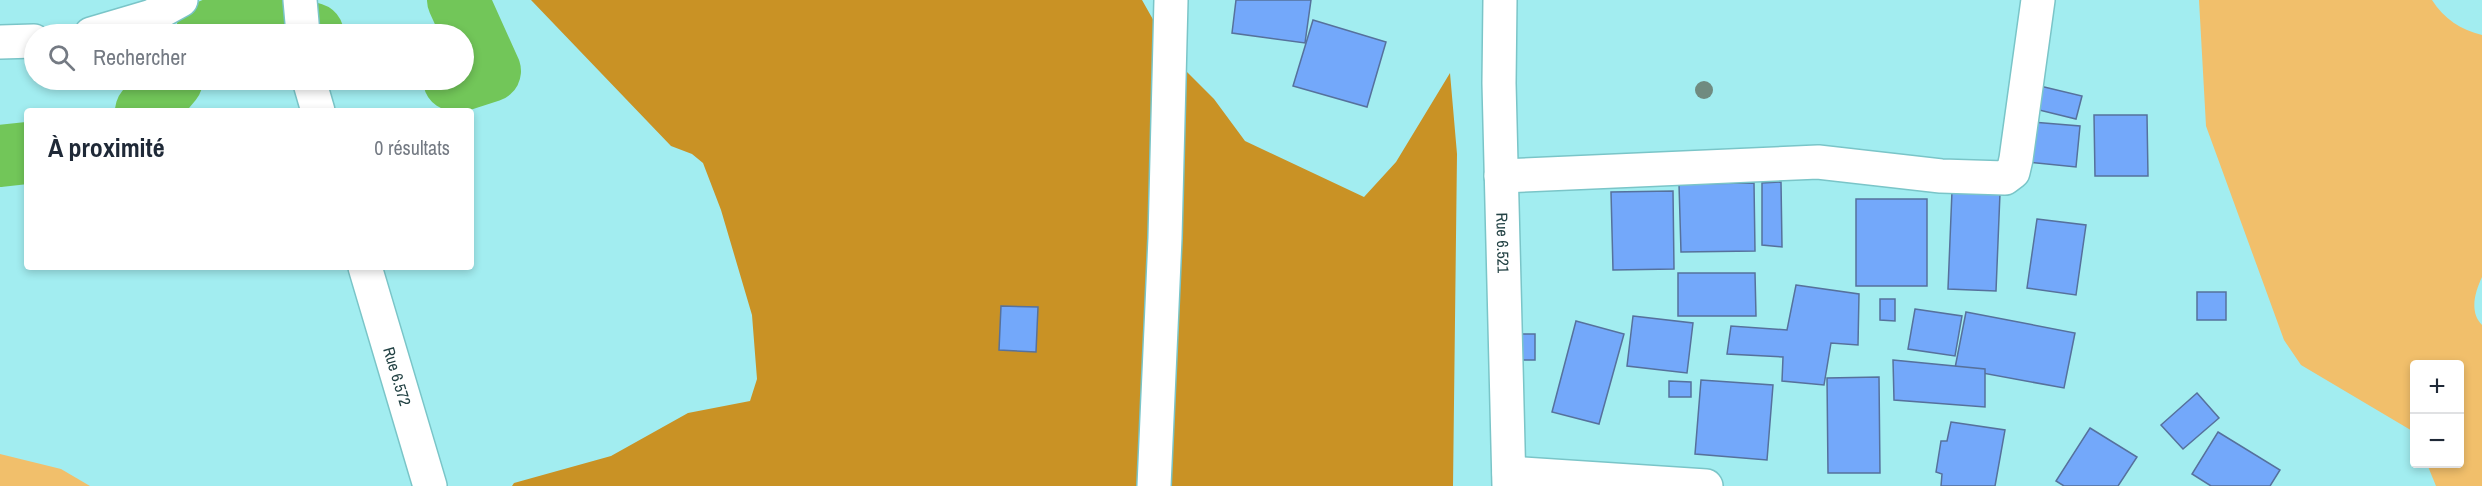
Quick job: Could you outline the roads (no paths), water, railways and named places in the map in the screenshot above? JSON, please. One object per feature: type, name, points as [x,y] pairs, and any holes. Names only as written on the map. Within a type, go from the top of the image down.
[{"type":"street","points":[[125,24],[152,16],[181,0]]},
{"type":"street","points":[[300,0],[302,24]]},
{"type":"street","points":[[1154,486],[1166,238],[1171,0]]},
{"type":"street","name":"Rue 6.521","points":[[1500,0],[1498,83],[1509,479]]},
{"type":"street","points":[[1501,176],[1818,162],[1941,176],[2005,177],[2013,172],[2016,159],[2038,0]]},
{"type":"street","points":[[0,42],[24,41]]},
{"type":"street","points":[[312,90],[317,108]]},
{"type":"street","name":"Rue 6.572","points":[[366,270],[430,486]]},
{"type":"street","points":[[1509,479],[1706,486]]},
{"type":"waterway","points":[[458,0],[469,24]]},
{"type":"waterway","points":[[225,24],[248,14],[280,24]]},
{"type":"waterway","points":[[474,36],[490,71],[474,76]]},
{"type":"waterway","points":[[149,108],[164,90]]},
{"type":"waterway","points":[[0,156],[24,153]]}]
